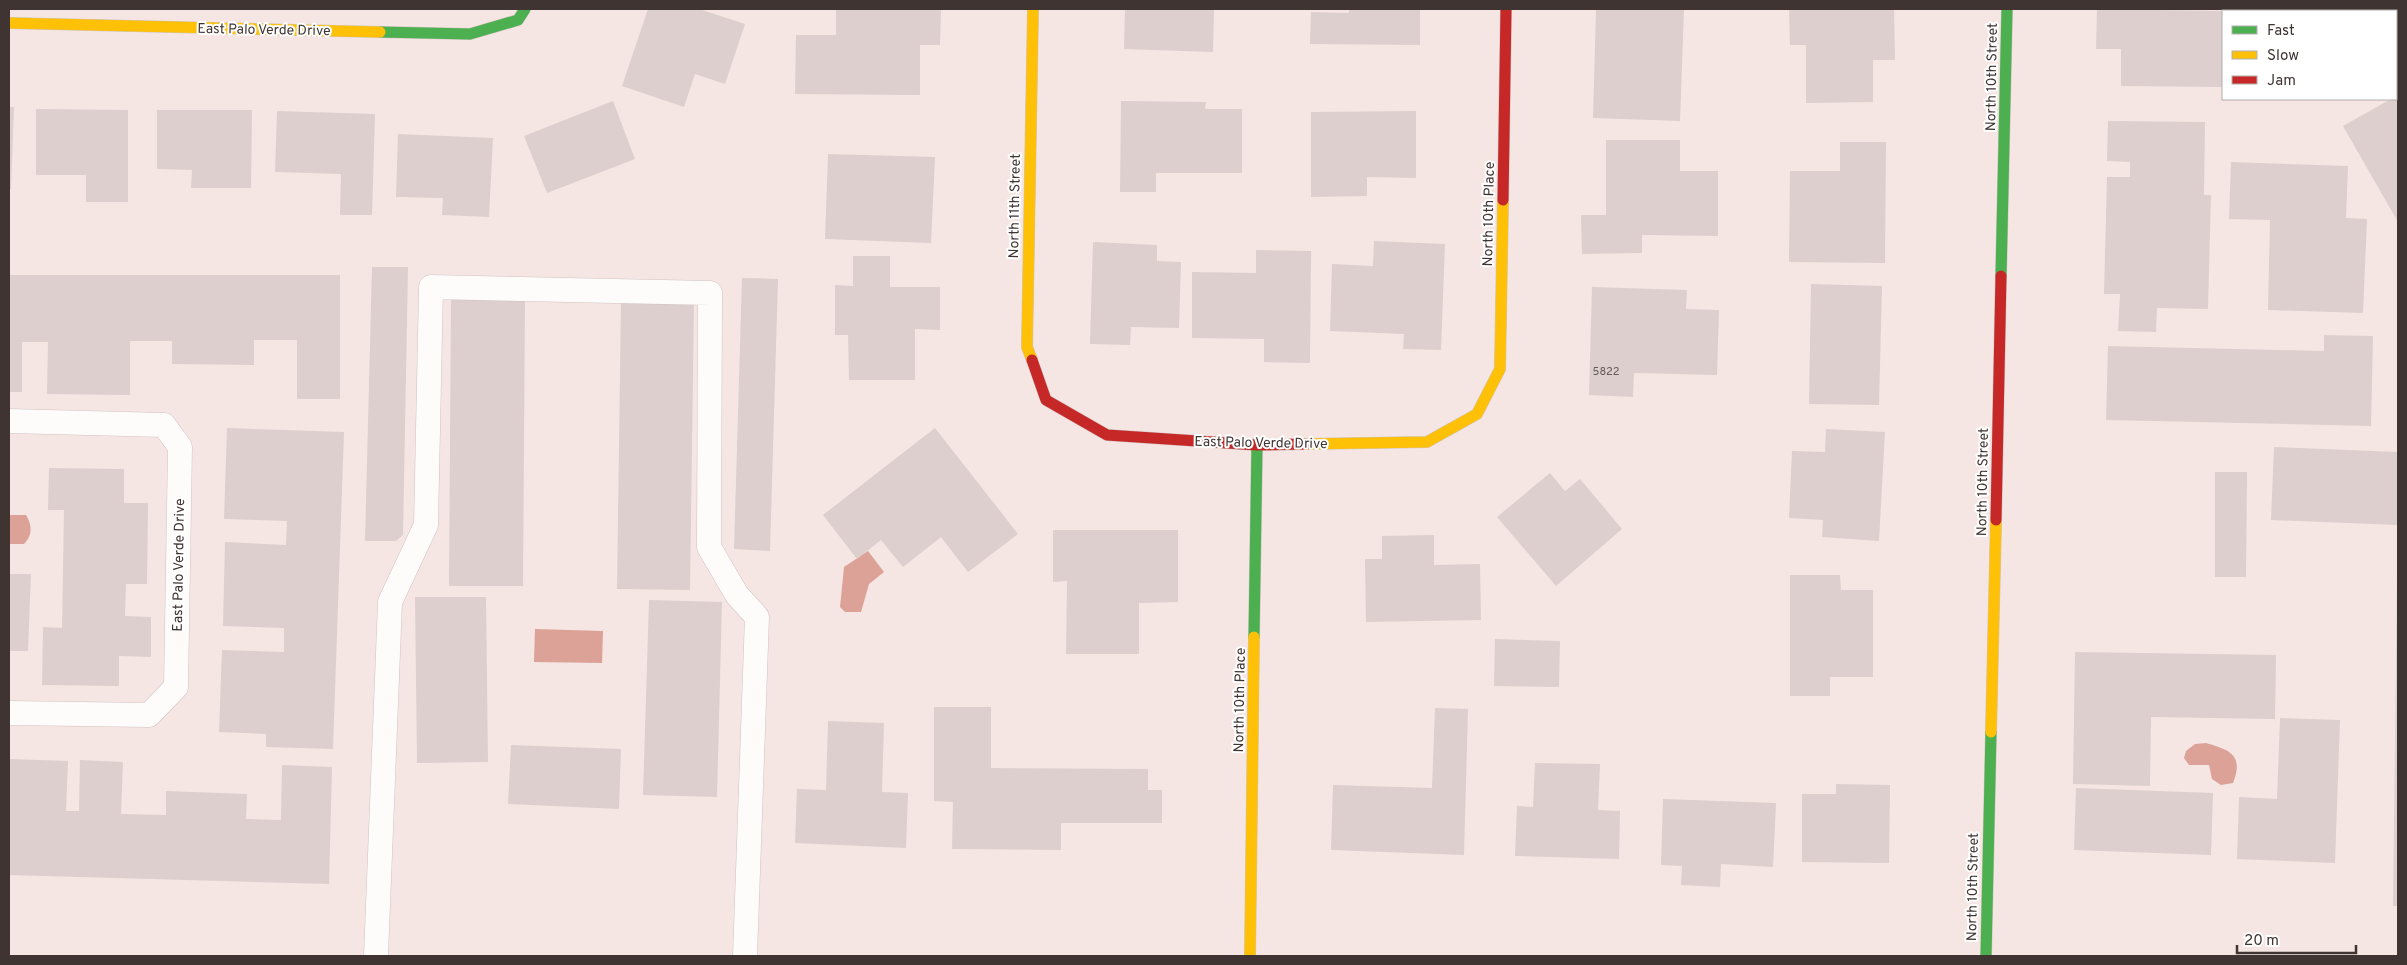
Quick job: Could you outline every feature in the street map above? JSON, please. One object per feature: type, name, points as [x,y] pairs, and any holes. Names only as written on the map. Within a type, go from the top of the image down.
[{"type":"street","name":"East Palo Verde Drive","points":[[9,23],[470,34],[518,20],[525,9]]},
{"type":"street","name":"North 11th Street","points":[[1033,9],[1027,347],[1046,400]]},
{"type":"street","name":"North 10th Place","points":[[1477,414],[1500,369],[1506,9]]},
{"type":"street","name":"North 10th Street","points":[[1986,956],[2007,9]]},
{"type":"street","name":"East Palo Verde Drive","points":[[1046,400],[1107,435],[1258,444],[1427,442],[1477,414]]},
{"type":"street","name":"North 10th Place","points":[[1250,956],[1258,444]]},
{"type":"lane","points":[[376,956],[390,602],[426,525],[431,287],[710,293],[708,548],[737,595],[758,617],[745,956]]},
{"type":"lane","name":"East Palo Verde Drive","points":[[9,421],[164,425],[180,448],[176,687],[149,715],[9,713]]},
{"type":"shaded area","points":[[9,515],[26,515],[30,526],[30,534],[24,544],[9,544]]},
{"type":"shaded area","points":[[868,551],[884,572],[869,584],[861,612],[845,612],[840,607],[844,567]]},
{"type":"shaded area","points":[[535,629],[603,631],[602,663],[534,662]]},
{"type":"shaded area","points":[[2206,743],[2222,748],[2233,755],[2237,766],[2233,783],[2221,785],[2212,779],[2209,765],[2189,765],[2184,758],[2186,751],[2195,744]]},
{"type":"building","points":[[648,9],[699,9],[745,24],[725,84],[695,74],[684,107],[622,86]]},
{"type":"building","points":[[836,9],[941,9],[940,45],[920,45],[920,95],[795,94],[796,35],[836,35]]},
{"type":"building","points":[[1125,9],[1214,9],[1213,52],[1124,49]]},
{"type":"building","points":[[1349,9],[1420,9],[1420,45],[1310,44],[1311,12],[1349,13]]},
{"type":"building","points":[[1596,9],[1684,9],[1680,121],[1593,118]]},
{"type":"building","points":[[1789,9],[1894,9],[1895,60],[1873,60],[1873,102],[1806,103],[1806,45],[1790,45]]},
{"type":"building","points":[[2097,9],[2222,11],[2222,87],[2121,86],[2121,49],[2096,49]]},
{"type":"building","points":[[2398,95],[2398,222],[2343,126],[2389,100],[2397,100]]},
{"type":"building","points":[[613,101],[635,159],[547,193],[524,136]]},
{"type":"building","points":[[1121,101],[1206,102],[1205,109],[1242,109],[1242,173],[1156,173],[1156,192],[1120,192]]},
{"type":"building","points":[[9,107],[14,107],[11,189],[9,189]]},
{"type":"building","points":[[36,109],[128,110],[128,202],[86,202],[86,175],[36,175]]},
{"type":"building","points":[[157,110],[252,110],[251,188],[191,188],[192,170],[157,169]]},
{"type":"building","points":[[277,111],[375,114],[372,215],[340,215],[341,174],[275,172]]},
{"type":"building","points":[[1416,111],[1416,178],[1367,177],[1367,196],[1311,197],[1311,112]]},
{"type":"building","points":[[2108,121],[2205,122],[2204,195],[2211,195],[2208,309],[2157,308],[2156,332],[2118,331],[2120,294],[2104,294],[2107,177],[2130,177],[2130,162],[2107,161]]},
{"type":"building","points":[[398,134],[493,138],[489,217],[442,215],[443,198],[396,197]]},
{"type":"building","points":[[1606,140],[1680,140],[1680,171],[1718,171],[1718,236],[1642,235],[1642,253],[1582,254],[1581,215],[1606,215]]},
{"type":"building","points":[[1840,142],[1886,142],[1885,263],[1789,262],[1790,171],[1840,171]]},
{"type":"building","points":[[828,154],[935,157],[931,243],[825,239]]},
{"type":"building","points":[[2231,162],[2348,166],[2346,218],[2367,219],[2363,313],[2268,310],[2270,220],[2229,219]]},
{"type":"building","points":[[1374,241],[1445,244],[1441,350],[1403,349],[1404,334],[1330,331],[1332,264],[1373,266]]},
{"type":"building","points":[[1093,242],[1157,245],[1157,261],[1181,262],[1179,328],[1131,327],[1130,345],[1090,344]]},
{"type":"building","points":[[1256,250],[1311,251],[1310,363],[1264,362],[1264,339],[1192,338],[1192,272],[1256,273]]},
{"type":"building","points":[[853,256],[890,256],[890,287],[940,287],[940,330],[915,329],[915,380],[849,380],[848,335],[835,335],[835,285],[853,286]]},
{"type":"building","points":[[372,267],[408,267],[403,535],[396,541],[365,541]]},
{"type":"building","points":[[9,275],[340,275],[340,399],[297,399],[297,340],[254,340],[254,365],[172,364],[172,341],[130,341],[130,395],[47,394],[48,342],[22,342],[22,392],[9,392]]},
{"type":"building","points":[[742,278],[778,279],[770,551],[734,549]]},
{"type":"building","points":[[1811,284],[1882,286],[1879,405],[1809,404]]},
{"type":"building","points":[[1592,287],[1687,290],[1686,309],[1719,310],[1717,375],[1634,373],[1633,397],[1589,395]]},
{"type":"building","points":[[451,298],[525,298],[523,586],[449,586]]},
{"type":"building","points":[[621,301],[694,302],[690,590],[617,589]]},
{"type":"building","points":[[2324,335],[2373,336],[2371,426],[2106,420],[2108,346],[2324,351]]},
{"type":"building","points":[[227,428],[344,432],[333,749],[266,747],[266,734],[219,732],[222,650],[284,652],[284,628],[223,626],[225,542],[286,545],[287,521],[224,519]]},
{"type":"building","points":[[935,428],[1018,534],[968,572],[941,537],[903,567],[881,540],[857,559],[823,515]]},
{"type":"building","points":[[1826,429],[1885,432],[1879,541],[1822,537],[1823,520],[1789,518],[1792,451],[1825,452]]},
{"type":"building","points":[[2274,447],[2398,452],[2398,525],[2271,520]]},
{"type":"building","points":[[49,468],[124,469],[124,503],[148,503],[147,584],[126,584],[125,616],[151,617],[151,657],[119,656],[119,686],[42,685],[43,627],[62,628],[64,510],[48,510]]},
{"type":"building","points":[[2215,472],[2247,472],[2246,577],[2215,577]]},
{"type":"building","points":[[1550,473],[1565,491],[1580,479],[1622,529],[1556,586],[1497,517]]},
{"type":"building","points":[[1053,530],[1178,530],[1178,602],[1139,603],[1139,654],[1066,654],[1067,581],[1053,582]]},
{"type":"building","points":[[1434,535],[1434,565],[1480,564],[1481,620],[1366,622],[1365,559],[1382,559],[1382,536]]},
{"type":"building","points":[[2397,573],[2398,906],[2393,906]]},
{"type":"building","points":[[9,574],[31,574],[28,651],[9,651]]},
{"type":"building","points":[[1790,575],[1840,575],[1841,590],[1873,590],[1873,677],[1830,677],[1830,696],[1790,696]]},
{"type":"building","points":[[415,597],[486,597],[488,762],[417,763]]},
{"type":"building","points":[[649,600],[722,602],[717,797],[643,795]]},
{"type":"building","points":[[1495,639],[1560,641],[1559,687],[1494,686]]},
{"type":"building","points":[[2075,652],[2276,655],[2275,719],[2151,717],[2150,786],[2073,784]]},
{"type":"building","points":[[934,707],[991,707],[991,768],[1148,769],[1148,790],[1162,790],[1162,823],[1061,823],[1061,850],[952,849],[953,802],[934,801]]},
{"type":"building","points":[[1435,708],[1468,709],[1464,855],[1331,850],[1333,785],[1432,788]]},
{"type":"building","points":[[2280,718],[2340,720],[2335,863],[2237,859],[2239,797],[2277,799]]},
{"type":"building","points":[[828,721],[884,723],[882,792],[908,793],[906,848],[795,843],[797,789],[826,790]]},
{"type":"building","points":[[511,745],[621,749],[619,809],[508,804]]},
{"type":"building","points":[[9,759],[68,761],[66,811],[79,811],[80,760],[123,762],[121,814],[166,815],[166,791],[247,794],[246,819],[281,820],[282,765],[332,767],[329,884],[9,875]]},
{"type":"building","points":[[1535,763],[1600,764],[1598,810],[1620,811],[1619,859],[1515,856],[1517,806],[1533,807]]},
{"type":"building","points":[[1836,784],[1890,785],[1889,863],[1802,862],[1802,794],[1836,794]]},
{"type":"building","points":[[2076,788],[2213,793],[2211,855],[2074,850]]},
{"type":"building","points":[[1663,799],[1776,803],[1773,867],[1721,864],[1720,887],[1681,885],[1682,866],[1661,865]]},
{"type":"traffic: fast","points":[[380,32],[470,34],[518,20],[525,9]]},
{"type":"traffic: fast","points":[[2001,276],[2007,9]]},
{"type":"traffic: fast","points":[[1254,637],[1257,445]]},
{"type":"traffic: fast","points":[[1986,956],[1991,732]]},
{"type":"traffic: slow","points":[[1032,360],[1027,347],[1033,9]]},
{"type":"traffic: slow","points":[[9,23],[380,32]]},
{"type":"traffic: slow","points":[[1306,444],[1427,442],[1477,414],[1500,369],[1503,200]]},
{"type":"traffic: slow","points":[[1991,732],[1996,520]]},
{"type":"traffic: slow","points":[[1250,956],[1254,637]]},
{"type":"traffic: jam","points":[[1503,200],[1506,9]]},
{"type":"traffic: jam","points":[[1996,520],[2001,276]]},
{"type":"traffic: jam","points":[[1032,360],[1046,400],[1107,435],[1257,445],[1306,444]]}]
